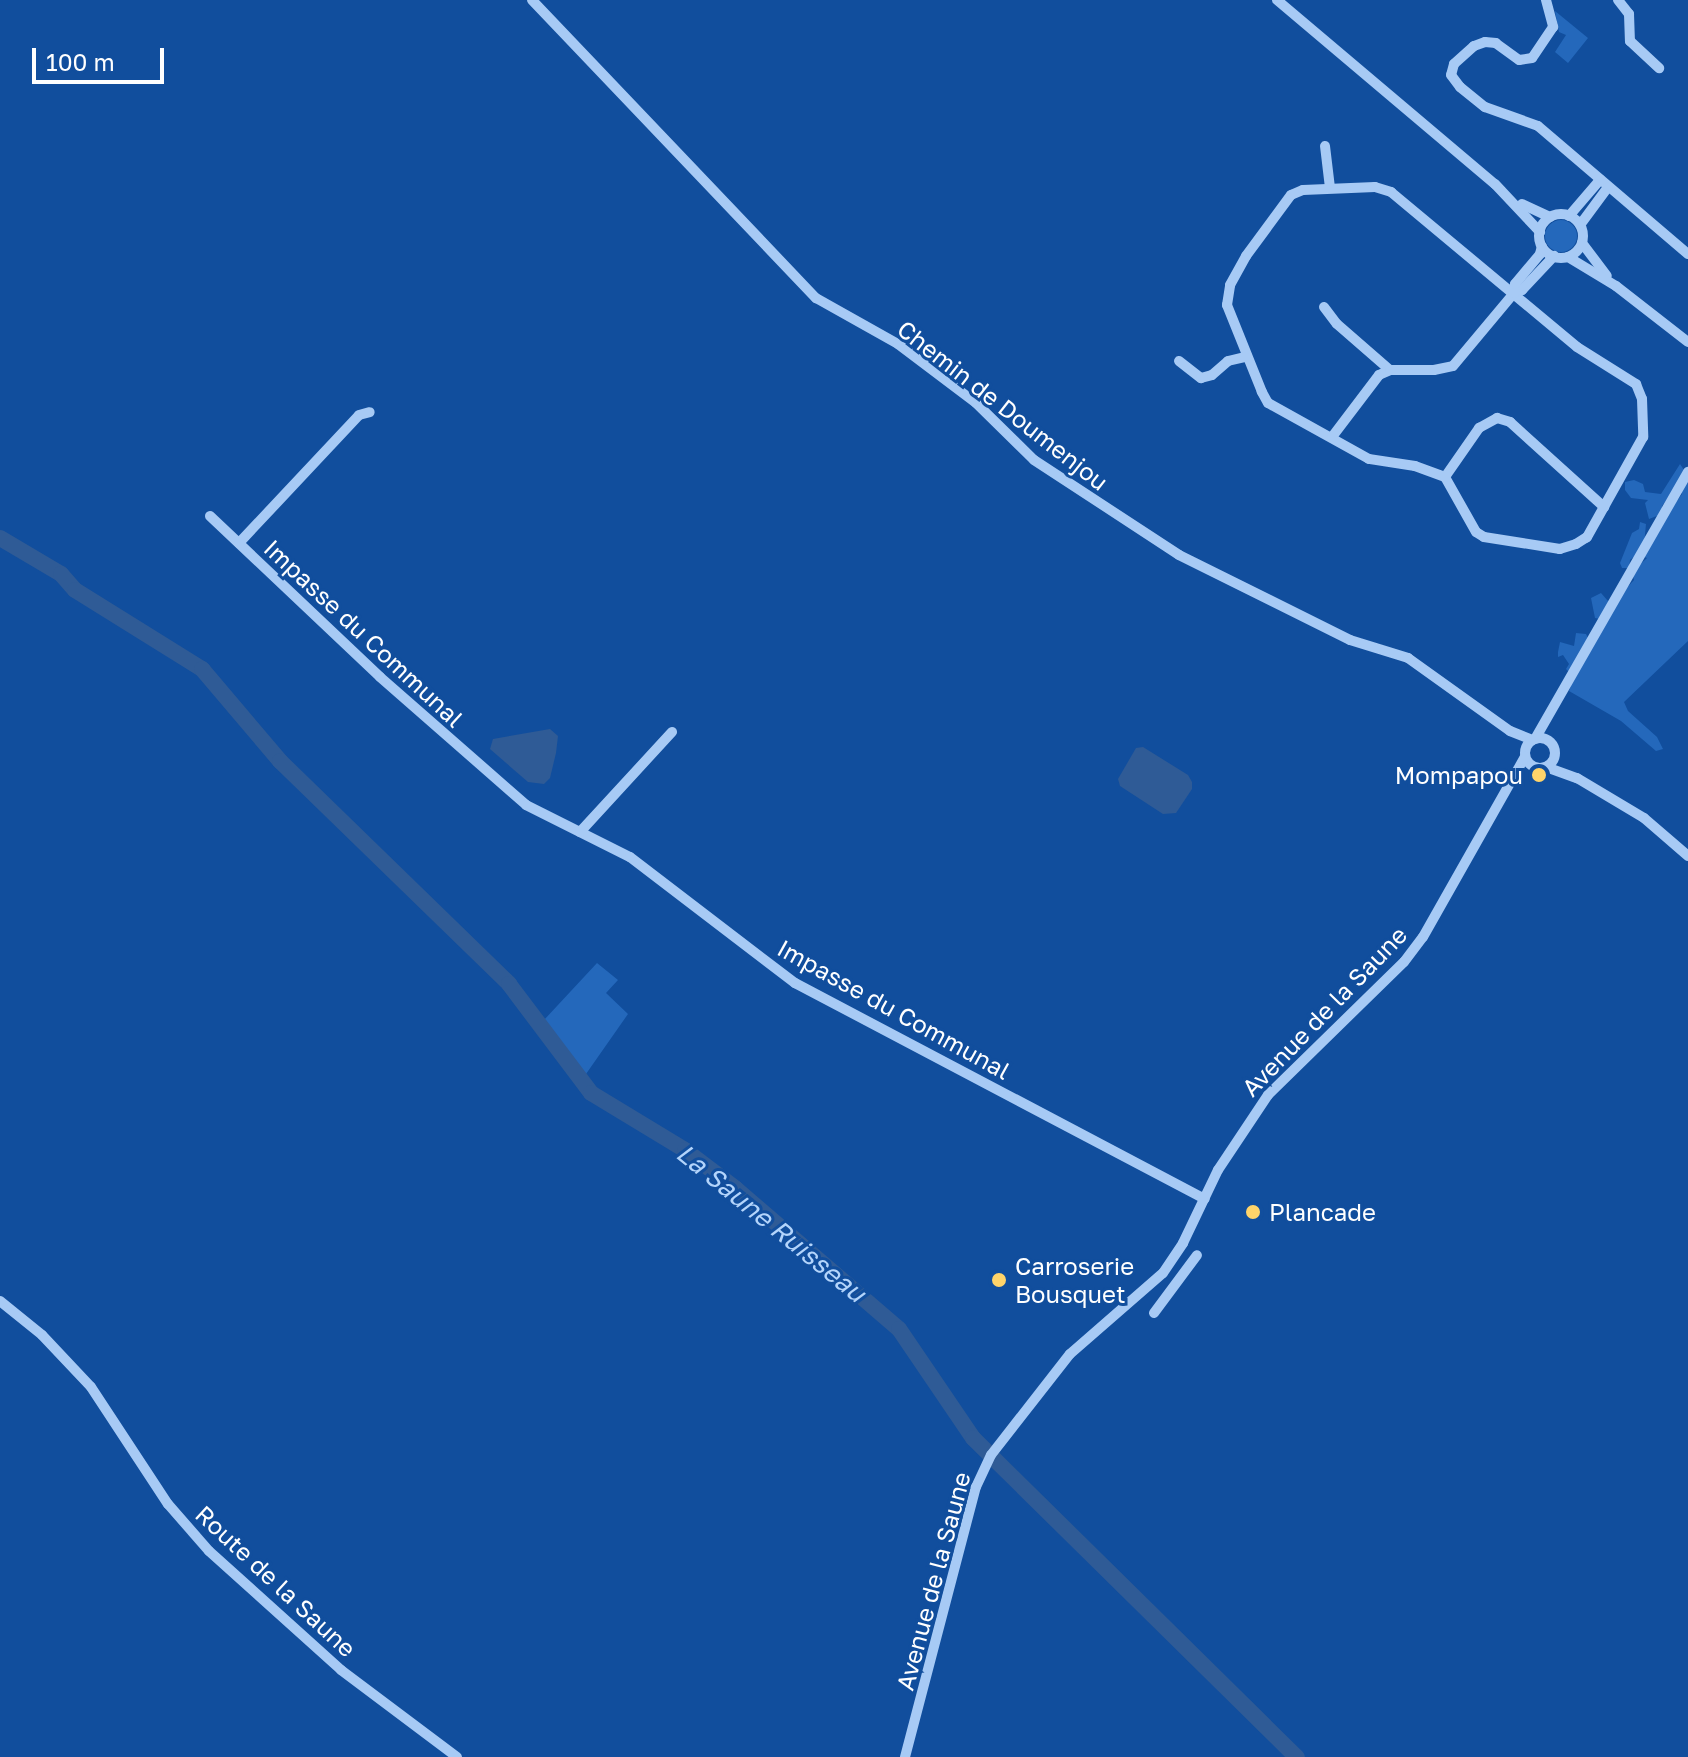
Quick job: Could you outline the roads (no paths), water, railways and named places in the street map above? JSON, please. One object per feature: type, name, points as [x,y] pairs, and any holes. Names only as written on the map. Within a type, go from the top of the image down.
[{"type":"street","name":"Chemin de Doumenjou","points":[[532,0],[816,298],[898,344],[976,403],[1034,460],[1179,555],[1350,640],[1408,658],[1510,731]]},
{"type":"street","points":[[1277,0],[1506,195],[1540,232],[1540,254],[1515,284],[1514,293]]},
{"type":"street","points":[[1546,0],[1553,27],[1532,58],[1519,60],[1496,43],[1485,42],[1474,46],[1454,64],[1451,75],[1460,87],[1485,107],[1538,126],[1688,254]]},
{"type":"street","points":[[1618,0],[1629,14],[1630,41],[1659,68]]},
{"type":"street","points":[[1325,146],[1330,188]]},
{"type":"street","points":[[1506,195],[1550,217],[1569,216],[1604,183]]},
{"type":"street","points":[[1604,183],[1580,225],[1582,243],[1616,286]]},
{"type":"street","points":[[1375,187],[1391,192],[1577,347],[1636,384],[1646,427],[1643,437],[1587,537],[1560,549],[1494,540],[1476,532],[1445,477],[1415,466],[1369,459],[1268,403],[1246,357],[1227,305],[1230,285],[1246,256],[1291,195],[1330,188],[1375,187]]},
{"type":"street","points":[[1569,216],[1580,225]]},
{"type":"street","points":[[1540,232],[1550,217]]},
{"type":"street","points":[[1568,257],[1582,243]]},
{"type":"street","points":[[1542,246],[1554,256],[1568,257],[1616,286],[1688,342]]},
{"type":"street","points":[[1332,437],[1379,375],[1390,370],[1434,370],[1453,366],[1514,293],[1522,290],[1554,256]]},
{"type":"street","points":[[1324,307],[1337,324],[1390,370]]},
{"type":"street","points":[[1179,361],[1201,378],[1212,375],[1228,361],[1246,357]]},
{"type":"street","name":"Impasse du Communal","points":[[239,543],[359,415],[370,412]]},
{"type":"street","points":[[1445,477],[1479,428],[1497,418],[1510,422],[1604,507]]},
{"type":"street","points":[[1534,739],[1688,472]]},
{"type":"street","name":"Impasse du Communal","points":[[210,516],[492,779],[543,815],[610,845],[668,883],[795,983],[1204,1199]]},
{"type":"street","points":[[1541,767],[1553,748],[1553,710]]},
{"type":"street","points":[[1510,731],[1553,748],[1577,778]]},
{"type":"street","points":[[1510,731],[1525,754],[1541,767],[1577,778],[1655,825],[1688,856]]},
{"type":"street","points":[[580,832],[672,732]]},
{"type":"street","name":"Avenue de la Saune","points":[[905,1757],[983,1469],[1070,1354],[1163,1273],[1183,1243],[1236,1139],[1268,1095],[1367,1000],[1416,945],[1511,785],[1534,739]]},
{"type":"street","name":"Avenue de la Saune","points":[[1511,785],[1541,767]]},
{"type":"street","points":[[1154,1313],[1197,1255]]},
{"type":"street","points":[[1163,1273],[1177,1283]]},
{"type":"street","name":"Route de la Saune","points":[[0,1301],[50,1344],[91,1387],[168,1504],[217,1559],[341,1670],[457,1757]]},
{"type":"waterway","name":"La Saune Ruisseau","points":[[0,538],[61,574],[75,590],[202,669],[280,761],[509,984],[591,1093],[685,1150],[735,1188],[899,1329],[973,1438],[1297,1757]]},
{"type":"place","name":"Mompapou","points":[[1539,775]]},
{"type":"place","name":"Plancade","points":[[1253,1212]]},
{"type":"place","name":"Carroserie Bousquet","points":[[999,1280]]}]
